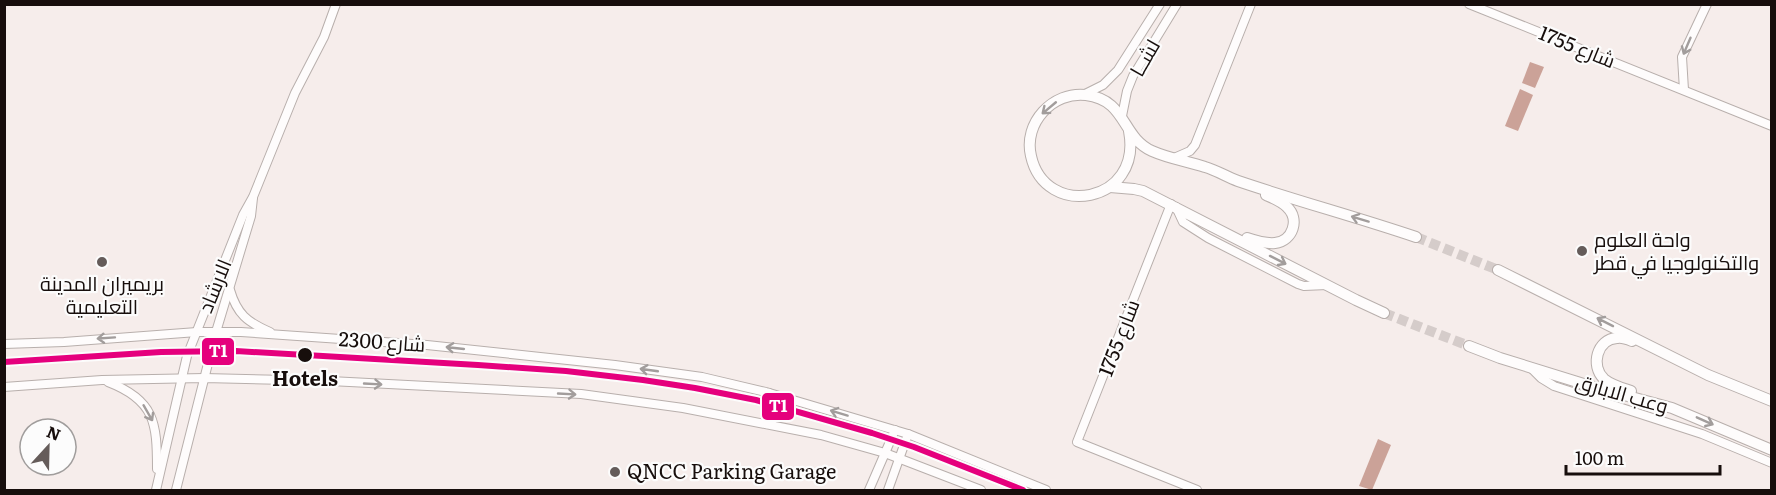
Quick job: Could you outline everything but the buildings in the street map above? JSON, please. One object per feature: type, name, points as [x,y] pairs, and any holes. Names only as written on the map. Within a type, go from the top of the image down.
[{"type":"street","name":"الارشاد","points":[[157,487],[181,379],[197,332],[243,214],[254,197],[295,93],[324,37],[336,4]]},
{"type":"street","name":"لشــا","points":[[1083,95],[1103,85],[1118,70],[1160,4]]},
{"type":"street","name":"لشــا","points":[[1122,116],[1127,91],[1133,76],[1177,4]]},
{"type":"street","points":[[1172,159],[1190,151],[1195,145],[1251,4]]},
{"type":"street","name":"شارع 1755","points":[[1469,4],[1772,126]]},
{"type":"street","points":[[1684,90],[1682,57],[1707,4]]},
{"type":"street","points":[[1129,131],[1131,152],[1129,162],[1118,180],[1110,187],[1089,195],[1078,196],[1056,190],[1044,180],[1030,154],[1032,131],[1042,111],[1061,99],[1083,95],[1105,101],[1122,116],[1129,131],[1144,147],[1172,159],[1205,167],[1237,180],[1416,237]]},
{"type":"street","points":[[1195,145],[1196,158],[1205,167]]},
{"type":"street","points":[[1218,229],[1267,243],[1280,242],[1286,239],[1292,231],[1294,219],[1287,207],[1237,180]]},
{"type":"street","points":[[1110,187],[1143,191],[1384,313]]},
{"type":"street","name":"الارشاد","points":[[176,490],[216,332],[230,291],[254,197]]},
{"type":"street","points":[[1173,206],[1183,222],[1208,238],[1298,284],[1327,285]]},
{"type":"street","name":"شارع 1755","points":[[1173,206],[1160,233],[1077,442],[1197,490]]},
{"type":"street","points":[[1160,233],[1172,224],[1183,222]]},
{"type":"street","points":[[1498,270],[1708,375],[1772,401]]},
{"type":"street","name":"الارشاد","points":[[230,291],[234,304],[244,318],[257,327],[276,334]]},
{"type":"street","name":"شارع 2300","points":[[4,344],[216,332],[427,345],[702,377],[766,392],[895,430]]},
{"type":"street","points":[[1652,346],[1622,338],[1612,339],[1607,341],[1598,353],[1597,368],[1606,381],[1672,408]]},
{"type":"street","name":"وعب الابارق","points":[[1469,346],[1587,386],[1672,408],[1772,450]]},
{"type":"street","points":[[1532,369],[1554,386],[1702,434],[1772,463]]},
{"type":"street","points":[[4,387],[102,380],[204,378],[330,381],[581,394],[683,408],[821,435],[885,453],[981,490]]},
{"type":"street","name":"الارشاد","points":[[102,380],[129,391],[146,408],[156,432],[157,487]]},
{"type":"street","points":[[766,392],[771,394],[777,405],[776,417],[767,424]]},
{"type":"street","points":[[869,490],[895,430],[1046,490]]},
{"type":"street","points":[[888,490],[908,435]]},
{"type":"shaded area","points":[[1530,62],[1544,67],[1535,88],[1522,83]]},
{"type":"shaded area","points":[[1520,89],[1533,95],[1518,131],[1505,126]]},
{"type":"shaded area","points":[[1378,439],[1391,445],[1372,490],[1359,486]]},
{"type":"tunnel","points":[[1416,237],[1498,270]]},
{"type":"tunnel","points":[[1384,313],[1469,346]]},
{"type":"transit line","name":"T1","points":[[4,362],[161,352],[236,351],[566,371],[643,380],[756,400],[872,433],[1023,490]]},
{"type":"place","name":"واحة العلوم والتكنولوجيا في قطر","points":[[1582,251]]},
{"type":"place","name":"بريميران المدينة التعليمية","points":[[102,262]]},
{"type":"place","name":"Hotels","points":[[305,355]]},
{"type":"place","name":"QNCC Parking Garage","points":[[615,472]]}]
